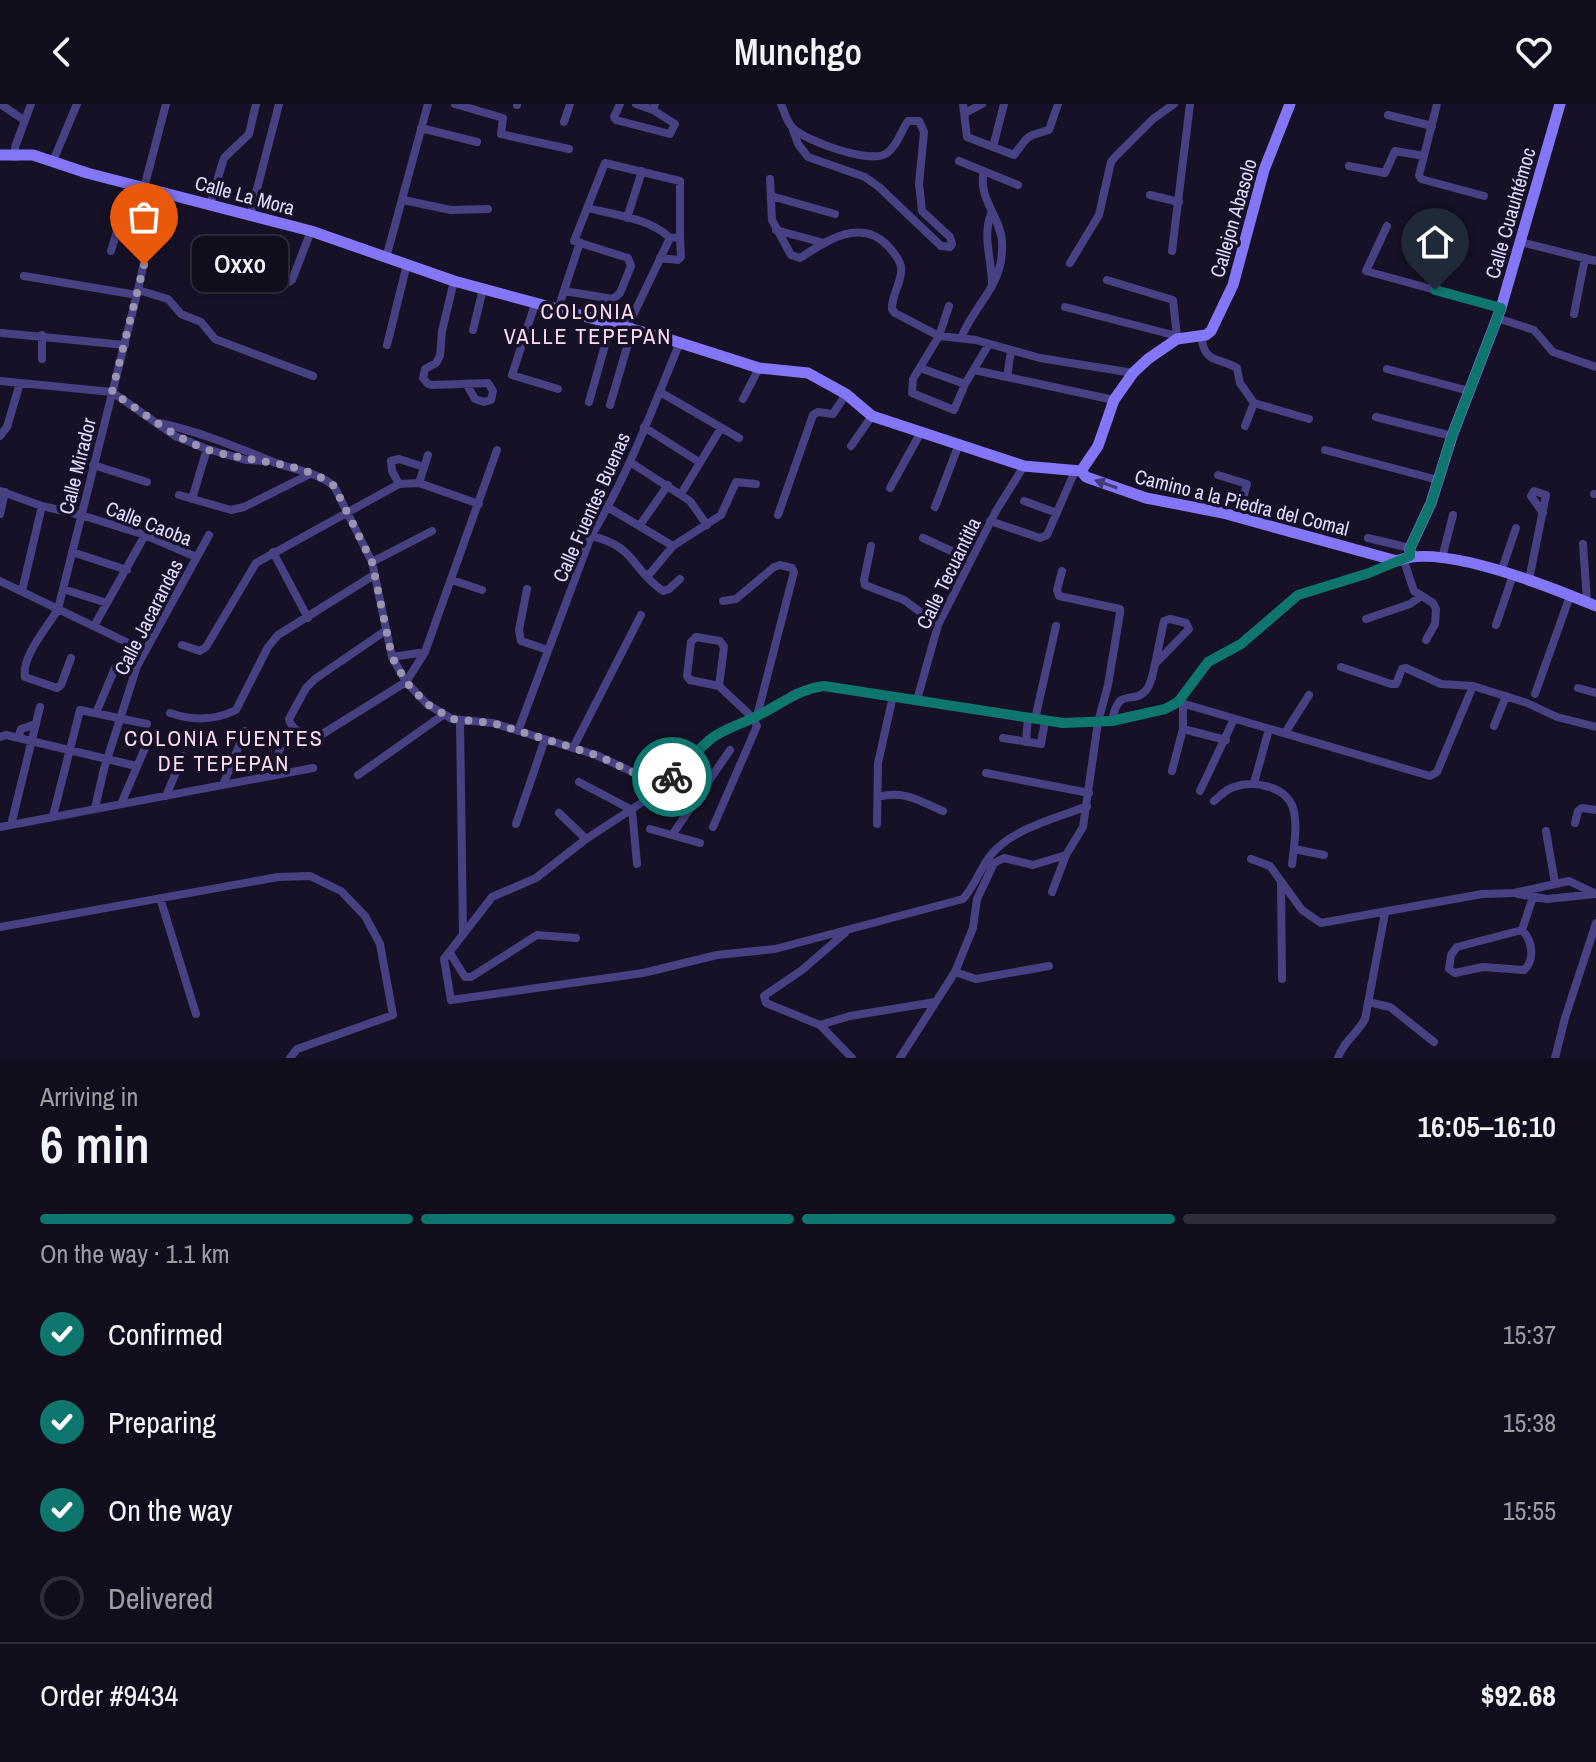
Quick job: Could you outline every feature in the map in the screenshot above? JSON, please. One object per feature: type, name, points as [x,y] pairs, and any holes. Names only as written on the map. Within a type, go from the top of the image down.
[{"type":"street","points":[[0,104],[24,120]]},
{"type":"street","points":[[15,157],[15,147],[31,104]]},
{"type":"street","points":[[53,161],[77,104]]},
{"type":"street","points":[[144,188],[166,104]]},
{"type":"street","points":[[210,204],[224,158],[249,134],[256,104]]},
{"type":"street","points":[[250,216],[279,104]]},
{"type":"street","points":[[386,258],[428,104]]},
{"type":"street","points":[[455,104],[503,118],[501,134],[569,149]]},
{"type":"street","points":[[564,122],[570,104]]},
{"type":"street","points":[[620,104],[614,117],[616,120],[670,134],[675,124],[654,107],[636,104]]},
{"type":"street","points":[[781,104],[798,144],[808,157],[865,177],[941,246],[950,247],[950,237],[922,211],[919,184],[924,132],[919,121],[908,121],[888,153],[879,157],[834,148],[810,139],[792,127]]},
{"type":"street","points":[[982,104],[964,108],[967,137],[1014,155],[1028,135],[1049,130],[1058,104]]},
{"type":"street","points":[[993,147],[1004,104]]},
{"type":"street","points":[[1070,263],[1099,215],[1111,162],[1153,119],[1174,104]]},
{"type":"street","points":[[1172,251],[1190,104]]},
{"type":"street","name":"Callejon Abasolo","points":[[1201,336],[1211,331],[1233,285],[1264,170],[1290,104]]},
{"type":"street","points":[[1437,104],[1419,172],[1421,179],[1484,196]]},
{"type":"street","name":"Calle Cuauhtémoc","points":[[1405,556],[1431,503],[1452,436],[1499,313],[1560,104]]},
{"type":"street","points":[[1388,115],[1432,126]]},
{"type":"street","points":[[421,128],[477,142]]},
{"type":"street","points":[[1349,166],[1385,173],[1392,155],[1400,151],[1424,156]]},
{"type":"street","name":"Calle La Mora","points":[[0,155],[33,155],[131,185],[311,231],[454,281],[680,342],[759,368],[808,373],[846,394],[872,416]]},
{"type":"street","points":[[959,161],[1018,185]]},
{"type":"street","points":[[564,291],[613,299],[620,293],[631,266],[628,258],[574,241],[605,163],[680,181],[675,237],[681,257],[678,260],[660,258]]},
{"type":"street","points":[[627,218],[642,171]]},
{"type":"street","points":[[961,338],[975,310],[992,291],[999,274],[1002,241],[983,187],[984,171]]},
{"type":"street","points":[[770,179],[776,230],[796,258],[842,234],[872,234],[879,237],[898,258],[902,270],[891,304],[895,313],[939,336],[1133,373]]},
{"type":"street","points":[[111,251],[131,185]]},
{"type":"street","name":"Calle Mirador","points":[[71,658],[57,688],[25,677],[25,665],[58,609],[138,292],[159,191]]},
{"type":"street","points":[[1150,195],[1179,202]]},
{"type":"street","points":[[771,196],[835,214]]},
{"type":"street","points":[[403,200],[451,210],[488,209]]},
{"type":"street","points":[[588,208],[627,218],[675,237]]},
{"type":"street","points":[[991,214],[986,238],[992,291]]},
{"type":"street","points":[[1387,226],[1366,271],[1435,290],[1499,313],[1534,330],[1553,352],[1596,367]]},
{"type":"street","points":[[776,230],[824,243]]},
{"type":"street","points":[[223,264],[289,282],[311,231]]},
{"type":"street","points":[[610,405],[630,329],[660,258],[675,237]]},
{"type":"street","points":[[558,309],[580,242]]},
{"type":"street","points":[[1521,242],[1596,261]]},
{"type":"street","points":[[1574,314],[1585,258]]},
{"type":"street","points":[[387,345],[407,264]]},
{"type":"street","points":[[1435,290],[1442,266]]},
{"type":"street","points":[[24,276],[168,299],[181,314],[201,322],[215,339],[313,376]]},
{"type":"street","points":[[1107,280],[1173,300],[1177,337]]},
{"type":"street","points":[[454,281],[442,331],[440,356],[436,363],[425,369],[423,378],[432,385],[467,385]]},
{"type":"street","points":[[473,330],[483,289]]},
{"type":"street","points":[[535,304],[512,375],[558,389]]},
{"type":"street","points":[[949,306],[939,336],[913,379],[912,393],[954,410],[965,384],[989,344]]},
{"type":"street","points":[[1065,307],[1177,337],[1201,336],[1207,355],[1237,368],[1240,383],[1254,403],[1309,419]]},
{"type":"street","points":[[589,402],[611,324]]},
{"type":"street","points":[[2,333],[125,345]]},
{"type":"street","points":[[42,335],[42,359]]},
{"type":"street","points":[[990,521],[1040,538],[1047,535],[1078,471],[1098,446],[1114,400],[1133,373],[1177,337]]},
{"type":"street","name":"Calle Fuentes Buenas","points":[[518,731],[591,536],[609,508],[680,342]]},
{"type":"street","points":[[1007,377],[1011,351]]},
{"type":"street","points":[[743,399],[759,368]]},
{"type":"street","points":[[920,368],[965,384]]},
{"type":"street","points":[[1387,369],[1469,391]]},
{"type":"street","points":[[974,370],[1114,400]]},
{"type":"street","points":[[0,381],[112,392],[175,436],[246,460],[272,462]]},
{"type":"street","points":[[0,436],[7,427],[20,383]]},
{"type":"street","points":[[660,392],[739,438]]},
{"type":"street","points":[[778,515],[813,415],[818,412],[833,414],[846,394]]},
{"type":"street","points":[[1245,426],[1254,403]]},
{"type":"street","points":[[851,446],[872,416]]},
{"type":"street","name":"Camino a la Piedra del Comal","points":[[872,416],[1024,466],[1078,471],[1086,477],[1146,498],[1405,556],[1442,558],[1507,573],[1592,604]]},
{"type":"street","points":[[1376,417],[1452,436]]},
{"type":"street","points":[[159,423],[211,437],[272,462],[325,478],[334,486],[372,562],[392,657],[406,682],[427,704],[443,715],[460,721],[480,720],[596,755],[663,786],[691,807]]},
{"type":"street","points":[[644,427],[699,462]]},
{"type":"street","points":[[681,494],[721,428]]},
{"type":"street","points":[[890,488],[921,432]]},
{"type":"street","points":[[935,507],[959,444]]},
{"type":"street","points":[[192,499],[207,449]]},
{"type":"street","points":[[385,631],[315,679],[295,707],[290,724],[305,735],[316,738],[406,682],[425,652],[497,450]]},
{"type":"street","points":[[1325,450],[1438,480]]},
{"type":"street","points":[[419,483],[428,455]]},
{"type":"street","points":[[399,484],[391,461],[395,459],[424,467]]},
{"type":"street","points":[[630,462],[690,501],[707,525]]},
{"type":"street","points":[[93,465],[147,482]]},
{"type":"street","name":"Calle Tecuantitla","points":[[917,700],[938,625],[990,521],[1024,466]]},
{"type":"street","points":[[179,495],[231,510],[244,507],[311,473]]},
{"type":"street","points":[[1218,475],[1247,484],[1238,517]]},
{"type":"street","points":[[647,577],[673,546],[721,515],[736,482],[756,484]]},
{"type":"street","points":[[182,645],[200,651],[206,647],[246,575],[256,563],[399,484],[419,483],[479,504]]},
{"type":"street","points":[[640,525],[668,485]]},
{"type":"street","points":[[0,514],[2,491]]},
{"type":"street","name":"Calle Caoba","points":[[2,491],[42,506],[145,535],[196,557]]},
{"type":"street","points":[[1024,501],[1057,513]]},
{"type":"street","points":[[22,591],[42,506]]},
{"type":"street","points":[[609,508],[673,546]]},
{"type":"street","points":[[1529,580],[1543,513]]},
{"type":"street","points":[[1442,558],[1453,515]]},
{"type":"street","points":[[1496,625],[1516,528]]},
{"type":"street","points":[[372,562],[432,531]]},
{"type":"street","points":[[94,626],[145,535]]},
{"type":"street","name":"Calle Jacarandas","points":[[95,808],[131,681],[209,535]]},
{"type":"street","points":[[591,536],[615,543],[626,550],[647,577],[663,591],[680,579]]},
{"type":"street","points":[[923,538],[971,560]]},
{"type":"street","points":[[1368,538],[1405,556],[1414,591],[1433,603],[1436,609],[1435,624],[1426,640]]},
{"type":"street","points":[[1583,544],[1592,604]]},
{"type":"street","points":[[871,546],[865,585],[904,600],[938,625]]},
{"type":"street","points":[[72,552],[127,570]]},
{"type":"street","points":[[273,552],[308,618]]},
{"type":"street","points":[[1172,771],[1183,729],[1181,704],[1208,662],[1241,644],[1298,595],[1357,577],[1405,556]]},
{"type":"street","points":[[713,827],[757,726],[755,717],[794,572],[792,568],[780,565],[774,567],[736,599],[723,601]]},
{"type":"street","points":[[1052,892],[1066,855],[1083,827],[1098,722],[1108,685],[1120,609],[1059,596],[1057,590],[1062,571]]},
{"type":"street","points":[[170,713],[198,720],[236,710],[268,647],[278,635],[374,575]]},
{"type":"street","points":[[452,580],[482,590]]},
{"type":"street","points":[[0,581],[145,651]]},
{"type":"street","points":[[63,589],[107,603]]},
{"type":"street","points":[[527,589],[519,630],[521,641],[548,650]]},
{"type":"street","points":[[1535,694],[1570,596]]},
{"type":"street","points":[[1366,619],[1410,604],[1420,597]]},
{"type":"street","points":[[573,748],[641,615]]},
{"type":"street","points":[[1112,721],[1121,699],[1139,694],[1148,687],[1165,620],[1188,624],[1188,631],[1155,664]]},
{"type":"street","points":[[1026,742],[1056,626]]},
{"type":"street","points":[[719,686],[724,647],[720,641],[696,637],[691,642],[687,676],[690,680],[719,686],[755,717]]},
{"type":"street","points":[[392,657],[425,652]]},
{"type":"street","points":[[1341,667],[1391,684],[1396,684],[1402,669],[1406,668],[1441,684],[1473,686],[1557,717],[1596,727]]},
{"type":"street","points":[[96,713],[115,668]]},
{"type":"street","points":[[1087,806],[1033,827],[1005,842],[989,857],[976,884],[963,899],[775,949],[717,955],[643,973],[451,1000],[447,956],[492,897],[536,878],[586,839],[632,810],[726,729],[813,687],[824,686],[1080,724],[1112,721],[1181,704],[1430,776],[1437,772],[1473,686]]},
{"type":"street","points":[[1578,688],[1595,689]]},
{"type":"street","points":[[1285,733],[1309,695]]},
{"type":"street","points":[[877,824],[878,763],[893,696]]},
{"type":"street","points":[[1494,726],[1506,696]]},
{"type":"street","points":[[11,825],[40,707]]},
{"type":"street","points":[[53,816],[77,715],[82,709],[147,724]]},
{"type":"street","points":[[358,775],[443,715]]},
{"type":"street","points":[[1200,791],[1234,719]]},
{"type":"street","points":[[460,721],[463,933]]},
{"type":"street","points":[[1003,738],[1041,744],[1045,721]]},
{"type":"street","points":[[18,738],[21,729],[36,724]]},
{"type":"street","points":[[1183,729],[1226,740]]},
{"type":"street","points":[[1254,783],[1269,729]]},
{"type":"street","points":[[223,785],[245,731]]},
{"type":"street","points":[[3,736],[136,766]]},
{"type":"street","points":[[121,804],[136,766],[154,736]]},
{"type":"street","points":[[516,824],[545,739]]},
{"type":"street","points":[[271,775],[280,749]]},
{"type":"street","points":[[672,835],[730,750]]},
{"type":"street","points":[[166,796],[183,756]]},
{"type":"street","points":[[0,827],[313,768]]},
{"type":"street","points":[[986,773],[1089,793]]},
{"type":"street","points":[[579,782],[632,810]]},
{"type":"street","points":[[1214,801],[1230,788],[1254,783],[1285,794],[1295,814],[1292,864]]},
{"type":"street","points":[[878,797],[894,793],[905,795],[943,811]]},
{"type":"street","points":[[1575,823],[1582,808],[1596,810]]},
{"type":"street","points":[[632,810],[637,864]]},
{"type":"street","points":[[559,813],[586,839]]},
{"type":"street","points":[[650,829],[700,843]]},
{"type":"street","points":[[1546,831],[1555,883]]},
{"type":"street","points":[[1294,849],[1324,855]]},
{"type":"street","points":[[900,1058],[955,972],[973,928],[977,899],[994,863],[1004,858],[1033,865],[1066,855]]},
{"type":"street","points":[[1251,859],[1270,866],[1302,910],[1317,922],[1385,913],[1482,894],[1514,893],[1569,881],[1596,894]]},
{"type":"street","points":[[0,927],[278,877],[310,876],[341,891],[365,916],[380,944],[393,1015],[297,1049],[290,1058]]},
{"type":"street","points":[[1281,883],[1282,979]]},
{"type":"street","points":[[1514,893],[1558,899],[1596,894]]},
{"type":"street","points":[[1522,930],[1533,897]]},
{"type":"street","points":[[160,898],[196,1014]]},
{"type":"street","points":[[1338,1058],[1346,1042],[1359,1029],[1368,1002],[1385,913]]},
{"type":"street","points":[[1555,1058],[1596,923]]},
{"type":"street","points":[[848,929],[802,970],[764,996],[766,1003],[820,1025],[852,1058]]},
{"type":"street","points":[[1522,930],[1531,947],[1530,964],[1524,970],[1483,967],[1455,973],[1449,969],[1451,955],[1457,947],[1522,930]]},
{"type":"street","points":[[447,956],[465,977],[471,977],[537,935],[576,938]]},
{"type":"street","points":[[955,972],[976,979],[1049,966]]},
{"type":"street","points":[[820,1025],[850,1016],[935,1002]]},
{"type":"street","points":[[1368,1002],[1390,1007],[1434,1042]]},
{"type":"way so far","points":[[144,265],[112,392],[175,436],[246,460],[272,462],[325,478],[334,486],[372,562],[392,657],[406,682],[427,704],[452,719],[493,723],[596,755],[663,786],[672,777]]},
{"type":"place","name":"Oxxo","points":[[144,265]]},
{"type":"district","name":"COLONIA VALLE TEPEPAN","points":[[588,324]]},
{"type":"district","name":"COLONIA FUENTES DE TEPEPAN","points":[[224,750]]},
{"type":"route","points":[[672,777],[710,740],[726,729],[813,687],[824,686],[1063,723],[1112,721],[1165,709],[1178,702],[1201,668],[1241,644],[1298,595],[1369,573],[1410,556],[1410,548],[1431,503],[1452,436],[1501,308],[1435,290]]}]
